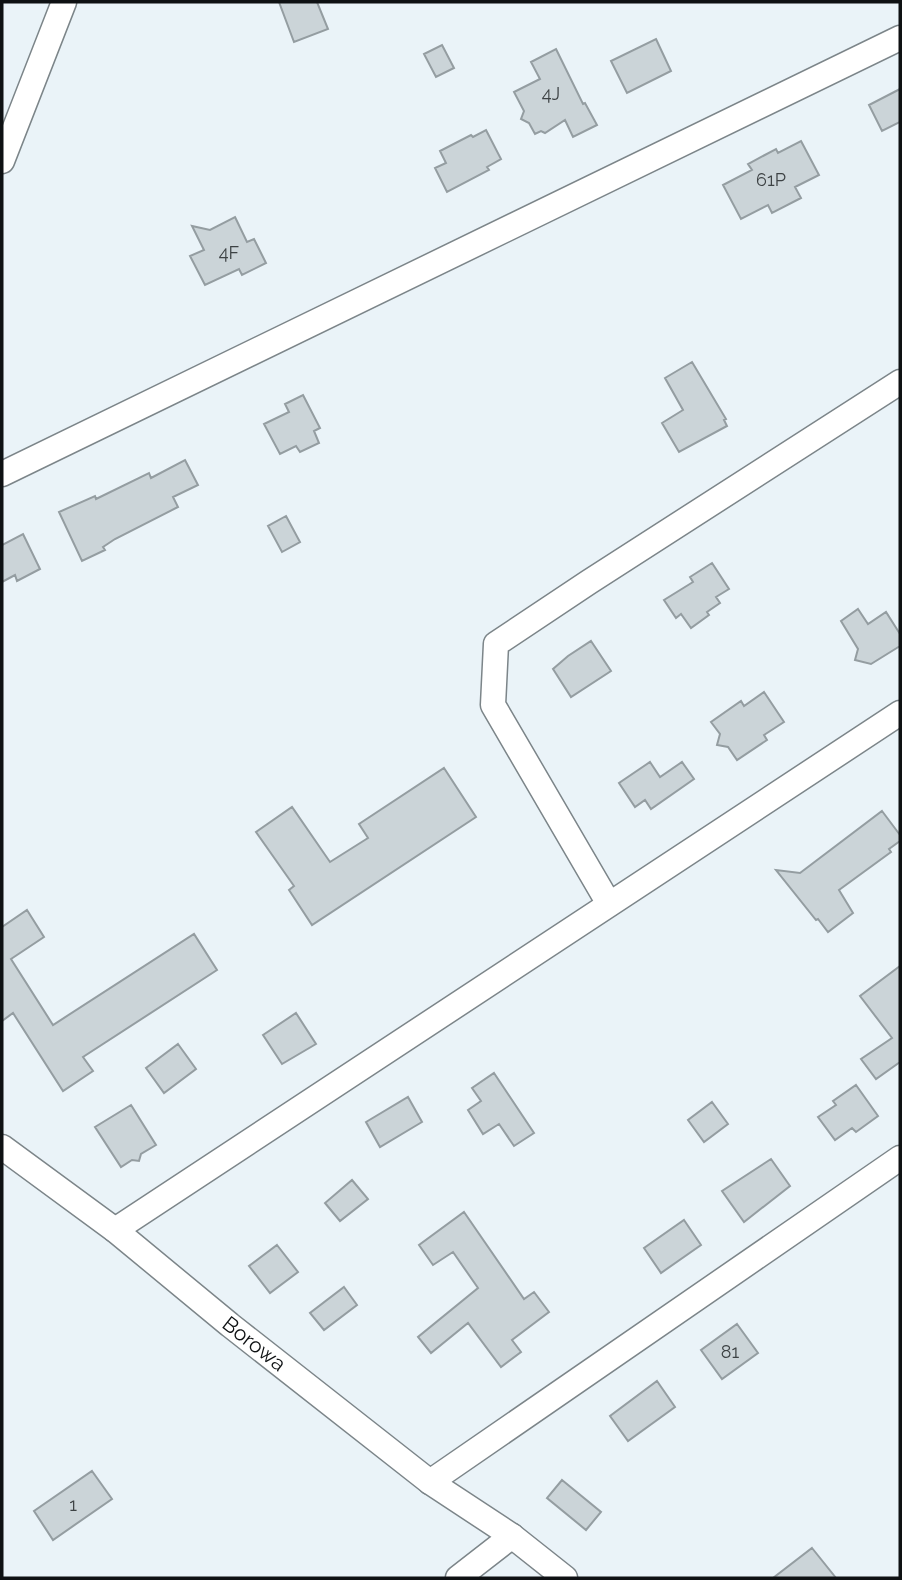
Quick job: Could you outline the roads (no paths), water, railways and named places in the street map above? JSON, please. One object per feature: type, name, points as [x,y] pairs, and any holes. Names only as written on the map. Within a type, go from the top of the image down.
[{"type":"street","points":[[2,161],[64,2]]},
{"type":"street","points":[[2,474],[900,38]]},
{"type":"street","points":[[609,904],[493,705],[496,644],[900,382]]},
{"type":"street","points":[[114,1230],[900,713]]},
{"type":"street","name":"Borowa","points":[[2,1147],[114,1230],[430,1482],[512,1536],[565,1578]]},
{"type":"street","points":[[430,1482],[900,1158]]},
{"type":"street","points":[[458,1578],[512,1536]]}]
